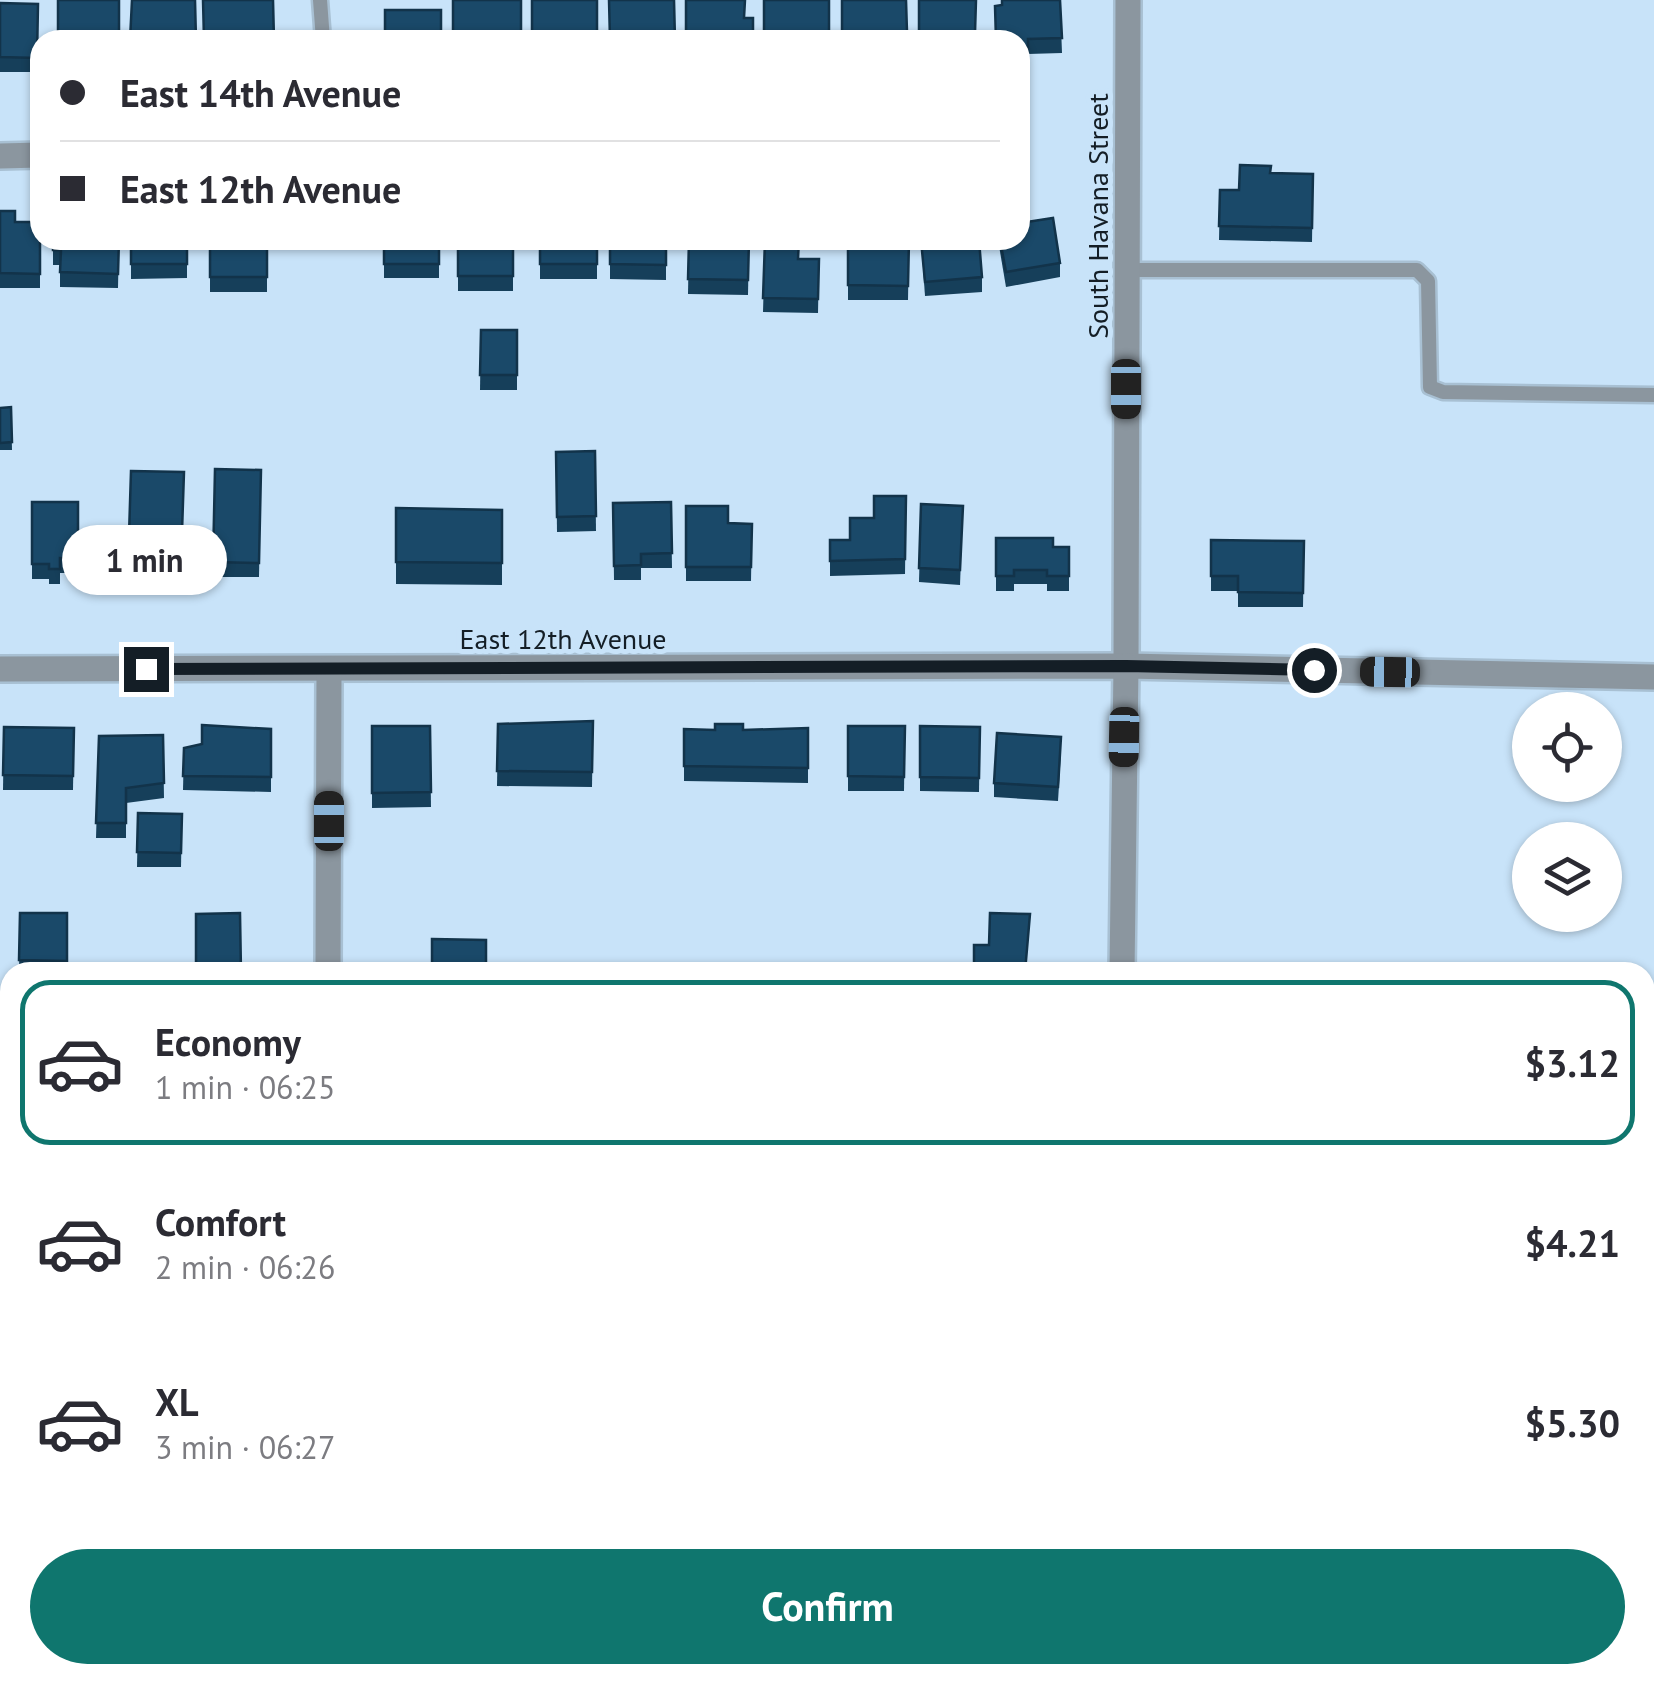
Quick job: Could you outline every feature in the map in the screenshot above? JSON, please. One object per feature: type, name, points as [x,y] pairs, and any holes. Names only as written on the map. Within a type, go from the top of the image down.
[{"type":"street","name":"South Havana Street","points":[[1122,962],[1128,0]]},
{"type":"street","points":[[0,156],[30,155]]},
{"type":"street","name":"East 12th Avenue","points":[[0,669],[1126,666],[1654,677]]},
{"type":"street","points":[[328,962],[329,669]]},
{"type":"lane","points":[[320,0],[322,30]]},
{"type":"lane","points":[[1127,270],[1417,270],[1428,280],[1430,386],[1443,392],[1654,394]]},
{"type":"building","points":[[58,0],[119,0],[119,30],[58,30]]},
{"type":"building","points":[[132,0],[195,0],[196,30],[130,30]]},
{"type":"building","points":[[203,0],[273,0],[274,30],[204,30]]},
{"type":"building","points":[[453,0],[521,0],[521,30],[453,30]]},
{"type":"building","points":[[532,0],[597,0],[597,30],[532,30]]},
{"type":"building","points":[[609,0],[674,0],[675,30],[610,30]]},
{"type":"building","points":[[686,0],[745,0],[744,18],[753,18],[753,30],[686,30]]},
{"type":"building","points":[[764,0],[829,0],[829,30],[764,30]]},
{"type":"building","points":[[842,0],[906,0],[907,30],[842,30]]},
{"type":"building","points":[[919,0],[976,0],[975,30],[919,30]]},
{"type":"building","points":[[1002,0],[1060,0],[1062,38],[1030,39],[1030,30],[996,30],[995,6],[1002,5]]},
{"type":"building","points":[[0,3],[38,4],[38,30],[30,30],[30,58],[0,57]]},
{"type":"building","points":[[385,10],[441,10],[441,30],[385,30]]},
{"type":"building","points":[[1240,165],[1271,166],[1270,173],[1313,174],[1312,228],[1219,226],[1220,190],[1239,190]]},
{"type":"building","points":[[0,211],[15,211],[15,222],[30,222],[30,250],[40,250],[40,274],[0,273]]},
{"type":"building","points":[[1053,218],[1060,263],[1006,272],[1002,250],[1030,250],[1030,221]]},
{"type":"building","points":[[61,250],[119,250],[118,274],[60,272]]},
{"type":"building","points":[[131,250],[187,250],[187,264],[131,264]]},
{"type":"building","points":[[210,250],[267,250],[267,277],[210,277]]},
{"type":"building","points":[[384,250],[439,250],[439,264],[384,264]]},
{"type":"building","points":[[458,250],[513,250],[513,276],[458,276]]},
{"type":"building","points":[[540,250],[597,250],[597,264],[540,264]]},
{"type":"building","points":[[610,250],[666,250],[666,265],[610,264]]},
{"type":"building","points":[[689,250],[749,250],[748,280],[688,279]]},
{"type":"building","points":[[765,250],[798,250],[798,259],[819,259],[818,299],[763,298]]},
{"type":"building","points":[[848,250],[909,250],[908,286],[848,285]]},
{"type":"building","points":[[922,250],[980,250],[982,277],[925,282]]},
{"type":"building","points":[[481,330],[517,330],[517,375],[480,375]]},
{"type":"building","points":[[11,407],[12,442],[0,443],[0,408]]},
{"type":"building","points":[[595,451],[596,516],[557,517],[556,452]]},
{"type":"building","points":[[215,469],[261,470],[259,563],[213,562]]},
{"type":"building","points":[[131,471],[184,472],[181,562],[144,561],[144,568],[128,567]]},
{"type":"building","points":[[874,496],[906,496],[905,559],[830,561],[830,540],[850,540],[850,518],[874,518]]},
{"type":"building","points":[[32,502],[78,502],[78,559],[60,558],[60,569],[32,564]]},
{"type":"building","points":[[671,502],[672,553],[641,554],[641,565],[614,566],[613,503]]},
{"type":"building","points":[[921,504],[963,506],[960,570],[919,568]]},
{"type":"building","points":[[686,506],[728,506],[728,523],[752,524],[751,567],[686,567]]},
{"type":"building","points":[[396,508],[502,510],[502,563],[396,562]]},
{"type":"building","points":[[996,538],[1053,538],[1053,547],[1069,547],[1069,576],[1047,576],[1047,570],[1014,570],[1014,576],[996,576]]},
{"type":"building","points":[[1211,540],[1304,541],[1303,593],[1238,592],[1238,576],[1211,576]]},
{"type":"building","points":[[593,721],[592,772],[497,771],[498,724]]},
{"type":"building","points":[[715,724],[743,724],[743,730],[808,728],[808,768],[684,766],[684,729],[715,730]]},
{"type":"building","points":[[202,725],[271,729],[271,777],[183,776],[184,748],[202,744]]},
{"type":"building","points":[[372,726],[430,726],[431,792],[372,793]]},
{"type":"building","points":[[848,726],[905,726],[904,777],[848,776]]},
{"type":"building","points":[[920,726],[980,727],[979,778],[920,777]]},
{"type":"building","points":[[4,727],[74,728],[73,776],[3,775]]},
{"type":"building","points":[[997,733],[1061,737],[1058,787],[994,783]]},
{"type":"building","points":[[163,735],[164,783],[126,788],[126,823],[96,823],[99,736]]},
{"type":"building","points":[[138,813],[182,814],[181,853],[137,852]]},
{"type":"building","points":[[20,913],[67,913],[67,961],[19,960]]},
{"type":"building","points":[[240,913],[241,962],[196,962],[196,914]]},
{"type":"building","points":[[990,913],[1030,914],[1026,962],[974,962],[974,945],[989,945]]},
{"type":"building","points":[[432,939],[486,940],[486,962],[432,962]]},
{"type":"route","points":[[146,669],[1126,666],[1314,670]]}]
